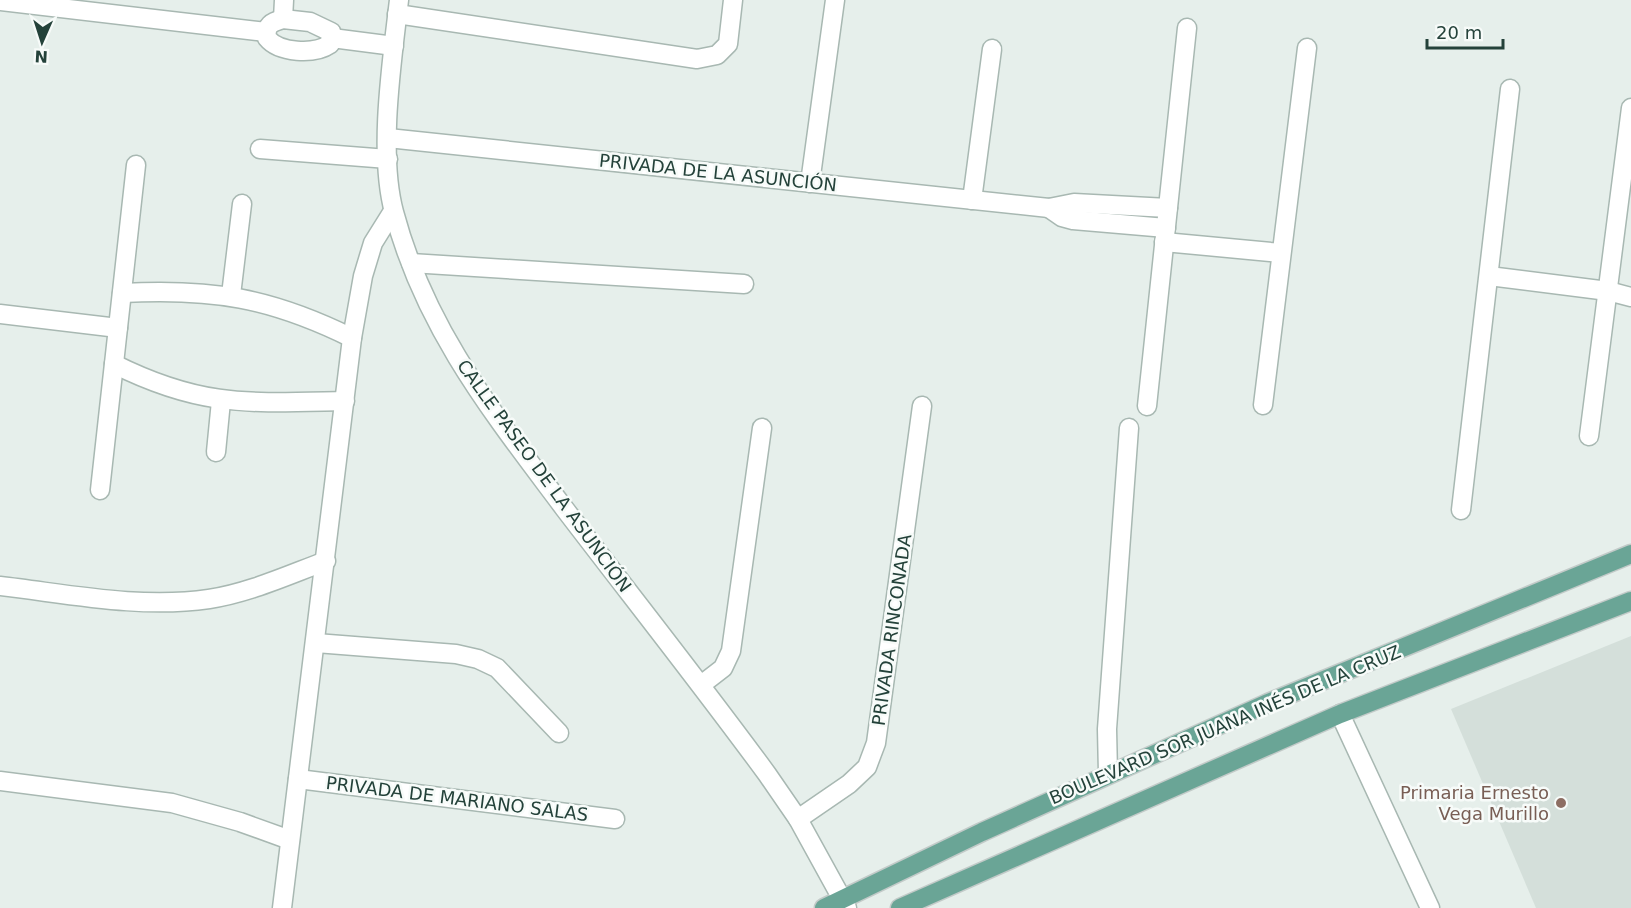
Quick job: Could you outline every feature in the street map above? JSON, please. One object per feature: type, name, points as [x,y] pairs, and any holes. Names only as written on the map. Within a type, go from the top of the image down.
[{"type":"main road","name":"BOULEVARD SOR JUANA INÉS DE LA CRUZ","points":[[824,908],[845,904],[1108,774],[1268,703],[1631,554]]},
{"type":"main road","name":"BOULEVARD SOR JUANA INÉS DE LA CRUZ","points":[[900,908],[1340,714],[1631,601]]},
{"type":"street","points":[[283,19],[284,0]]},
{"type":"street","points":[[398,7],[697,59],[717,55],[728,44],[733,0]]},
{"type":"street","points":[[810,183],[836,0]]},
{"type":"street","points":[[0,1],[99,6],[266,32]]},
{"type":"street","name":"CALLE PASEO DE LA ASUNCIÓN","points":[[398,7],[388,138],[393,211],[411,263],[443,336],[487,404],[701,685],[798,819],[845,904]]},
{"type":"street","points":[[283,19],[324,27],[331,32],[332,38],[324,48],[298,50],[271,43],[266,32],[269,25],[283,19]]},
{"type":"street","points":[[1147,406],[1187,28]]},
{"type":"street","points":[[332,38],[394,46]]},
{"type":"street","points":[[1263,405],[1307,48]]},
{"type":"street","points":[[972,200],[992,49]]},
{"type":"street","points":[[1461,510],[1510,89]]},
{"type":"street","points":[[1589,436],[1631,108]]},
{"type":"street","name":"PRIVADA DE LA ASUNCIÓN","points":[[388,138],[1049,208],[1074,203],[1168,208]]},
{"type":"street","points":[[260,149],[388,159]]},
{"type":"street","points":[[100,490],[136,165]]},
{"type":"street","points":[[231,295],[242,204]]},
{"type":"street","name":"PRIVADA DE LA ASUNCIÓN","points":[[1049,208],[1062,217],[1281,253]]},
{"type":"street","points":[[282,908],[352,338],[363,276],[373,243],[393,211]]},
{"type":"street","points":[[411,263],[744,284]]},
{"type":"street","points":[[1489,276],[1608,291],[1631,297]]},
{"type":"street","points":[[122,293],[176,290],[231,295],[273,305],[313,319],[352,338]]},
{"type":"street","points":[[0,314],[118,328]]},
{"type":"street","points":[[114,364],[157,384],[221,401],[261,404],[345,401]]},
{"type":"street","points":[[216,452],[221,401]]},
{"type":"street","name":"PRIVADA RINCONADA","points":[[798,819],[849,784],[867,767],[876,743],[922,406]]},
{"type":"street","points":[[701,685],[723,668],[731,651],[762,428]]},
{"type":"street","points":[[1108,774],[1107,729],[1129,428]]},
{"type":"street","points":[[0,586],[124,601],[169,603],[210,599],[252,588],[326,561]]},
{"type":"street","points":[[316,643],[456,654],[478,659],[497,669],[559,733]]},
{"type":"street","points":[[1340,714],[1430,908]]},
{"type":"street","name":"PRIVADA DE MARIANO SALAS","points":[[298,779],[615,819]]},
{"type":"street","points":[[0,781],[172,803],[240,822],[290,840]]},
{"type":"shaded area","name":"Primaria Ernesto Vega Murillo","points":[[1631,636],[1631,908],[1536,908],[1451,709]]},
{"type":"place","name":"Primaria Ernesto Vega Murillo","points":[[1561,803]]}]
